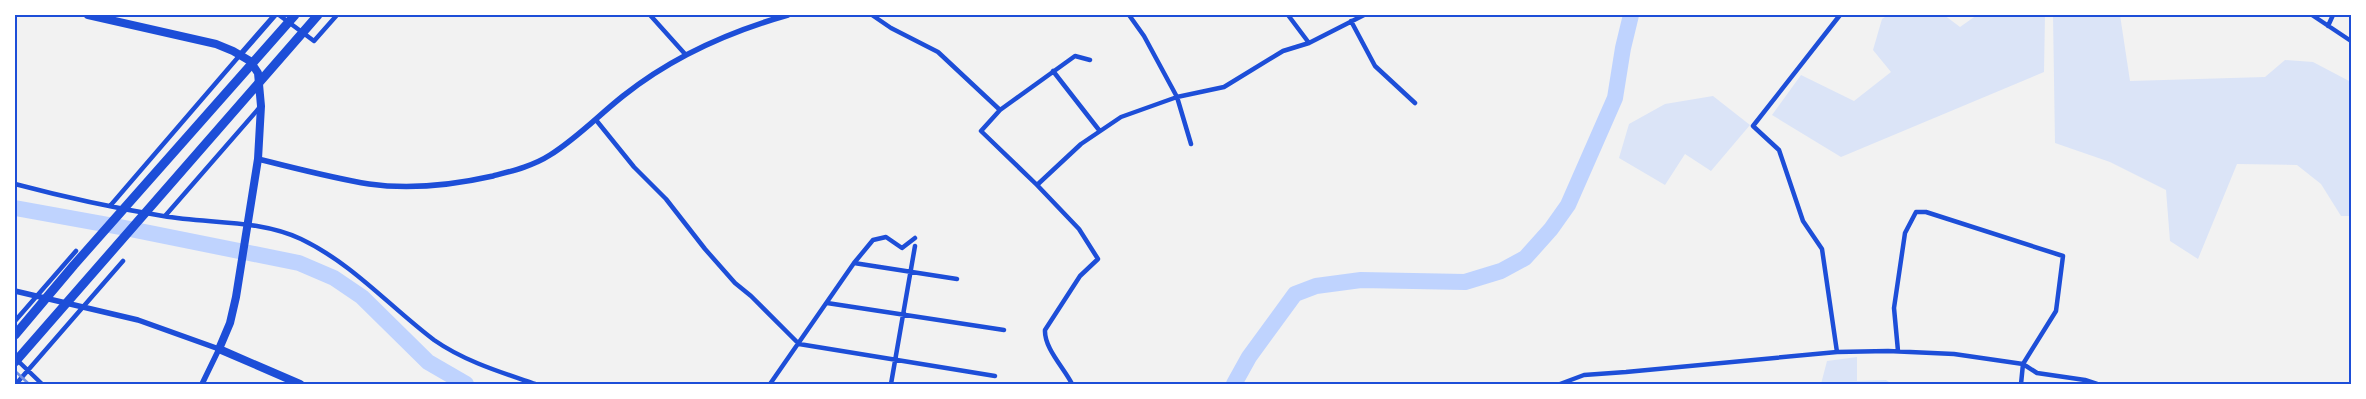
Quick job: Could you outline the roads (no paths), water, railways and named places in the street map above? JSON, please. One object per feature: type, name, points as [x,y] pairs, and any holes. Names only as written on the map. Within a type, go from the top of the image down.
[{"type":"highway","points":[[15,335],[74,265],[295,15]]},
{"type":"highway","points":[[15,362],[318,15]]},
{"type":"main road","points":[[88,15],[216,44],[250,61],[258,73],[261,106],[258,160],[241,269],[230,323],[219,349],[300,384]]},
{"type":"street","points":[[110,206],[275,15]]},
{"type":"street","points":[[280,15],[314,41],[337,15]]},
{"type":"street","points":[[650,15],[685,54]]},
{"type":"street","points":[[258,160],[369,184],[398,186],[441,185],[484,178],[549,156],[596,120],[623,96],[685,54],[728,34],[772,17],[788,15]]},
{"type":"street","points":[[872,15],[938,52],[1000,110]]},
{"type":"street","points":[[1129,15],[1144,36],[1177,97],[1191,144]]},
{"type":"street","points":[[1288,15],[1309,44]]},
{"type":"street","points":[[1037,185],[1099,130],[1144,107],[1177,97],[1224,87],[1283,51],[1309,44],[1364,15]]},
{"type":"street","points":[[1837,352],[1822,249],[1803,221],[1779,150],[1753,126],[1840,15]]},
{"type":"street","points":[[2312,15],[2351,42]]},
{"type":"street","points":[[2328,26],[2333,15]]},
{"type":"street","points":[[1352,21],[1375,66],[1415,103]]},
{"type":"street","points":[[1072,384],[1046,340],[1045,330],[1080,276],[1098,258],[1079,229],[981,131],[1000,110],[1075,56],[1090,60]]},
{"type":"street","points":[[1053,71],[1099,130]]},
{"type":"street","points":[[164,216],[261,106]]},
{"type":"street","points":[[596,120],[634,167],[666,199],[734,283],[751,296],[799,344],[996,376]]},
{"type":"street","points":[[15,184],[110,206],[164,216],[247,226],[300,238],[362,278],[435,340],[461,356],[534,384]]},
{"type":"street","points":[[1898,351],[1894,308],[1904,232],[1916,212],[1926,212],[2063,256],[2056,311],[2023,364],[2021,384]]},
{"type":"street","points":[[772,384],[854,263],[873,240],[886,237],[902,248],[916,238]]},
{"type":"street","points":[[891,384],[915,246]]},
{"type":"street","points":[[15,322],[76,251]]},
{"type":"street","points":[[16,384],[123,261]]},
{"type":"street","points":[[854,263],[957,279]]},
{"type":"street","points":[[15,291],[138,320],[219,349],[202,384]]},
{"type":"street","points":[[827,303],[1004,330]]},
{"type":"street","points":[[1560,384],[1584,375],[1837,352],[1898,351],[1954,354],[2023,364],[2037,373],[2085,380],[2097,384]]},
{"type":"street","points":[[15,358],[42,384]]},
{"type":"waterway","points":[[1234,384],[1249,357],[1295,294],[1316,286],[1361,280],[1465,282],[1501,271],[1525,258],[1551,229],[1568,205],[1615,98],[1623,48],[1631,15]]},
{"type":"waterway","points":[[15,208],[299,263],[334,278],[362,297],[428,362],[466,384]]},
{"type":"railway","points":[[15,371],[29,384]]}]
